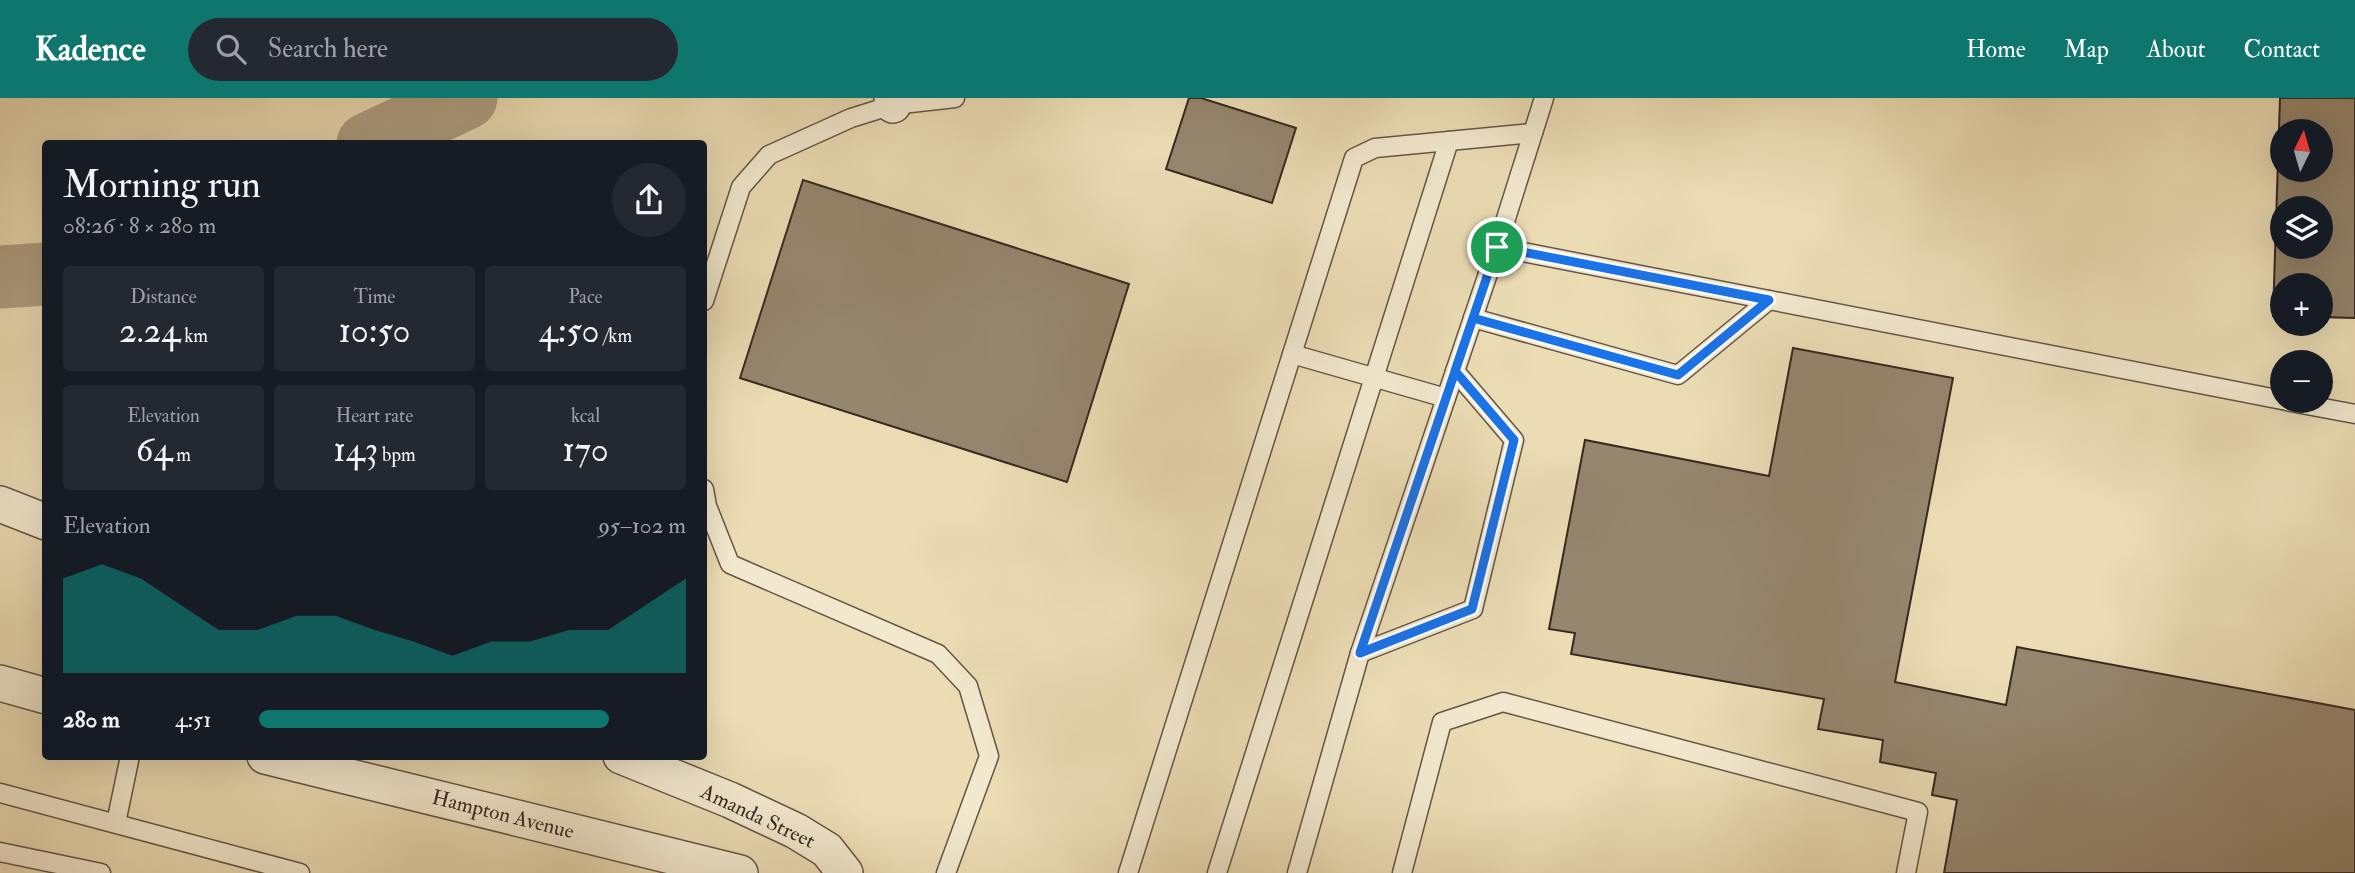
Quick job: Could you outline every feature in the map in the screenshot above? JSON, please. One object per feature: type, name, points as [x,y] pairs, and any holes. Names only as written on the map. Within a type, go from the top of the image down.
[{"type":"street","points":[[0,504],[42,520]]},
{"type":"street","points":[[0,683],[42,695]]},
{"type":"street","name":"Hampton Avenue","points":[[281,760],[740,873]]},
{"type":"street","name":"Amanda Street","points":[[631,760],[730,800],[796,831],[827,850],[845,873]]},
{"type":"lane","points":[[707,292],[741,187],[769,155],[850,118],[893,102],[955,98]]},
{"type":"lane","points":[[1297,873],[1360,653],[1497,247],[1544,98]]},
{"type":"lane","points":[[1128,873],[1354,158],[1375,148],[1533,133]]},
{"type":"lane","points":[[1217,873],[1449,141]]},
{"type":"lane","points":[[1497,247],[2270,397]]},
{"type":"lane","points":[[1473,318],[1678,375],[1769,300]]},
{"type":"lane","points":[[1292,354],[1446,398]]},
{"type":"lane","points":[[1360,653],[1472,609],[1514,440],[1455,371]]},
{"type":"lane","points":[[2333,410],[2355,414]]},
{"type":"lane","points":[[707,506],[730,564],[938,654],[968,686],[989,756],[946,873]]},
{"type":"lane","points":[[1402,873],[1442,722],[1503,702],[1918,812],[1906,873]]},
{"type":"lane","points":[[116,823],[129,760]]},
{"type":"lane","points":[[0,793],[300,873]]},
{"type":"lane","points":[[0,852],[101,873]]},
{"type":"lane","points":[[33,859],[47,873]]},
{"type":"building","points":[[1189,98],[1201,98],[1296,128],[1272,203],[1166,169]]},
{"type":"building","points":[[2280,98],[2355,98],[2355,318],[2333,317],[2333,273],[2274,273],[2275,259],[2333,259],[2333,196],[2277,196],[2277,182],[2333,182],[2333,119],[2279,119]]},
{"type":"building","points":[[803,180],[1129,284],[1067,482],[740,378]]},
{"type":"building","points":[[1793,348],[1953,378],[1895,682],[2006,705],[2017,647],[2355,710],[2355,873],[1944,873],[1957,800],[1932,795],[1936,773],[1880,762],[1883,740],[1818,729],[1824,699],[1571,654],[1575,633],[1549,629],[1585,440],[1769,476]]},
{"type":"waterway","points":[[377,140],[466,98]]},
{"type":"waterway","points":[[0,277],[42,274]]},
{"type":"route","points":[[1497,247],[1473,318],[1360,653],[1472,609],[1514,440],[1455,371],[1473,318],[1678,375],[1769,300],[1497,247]]}]
